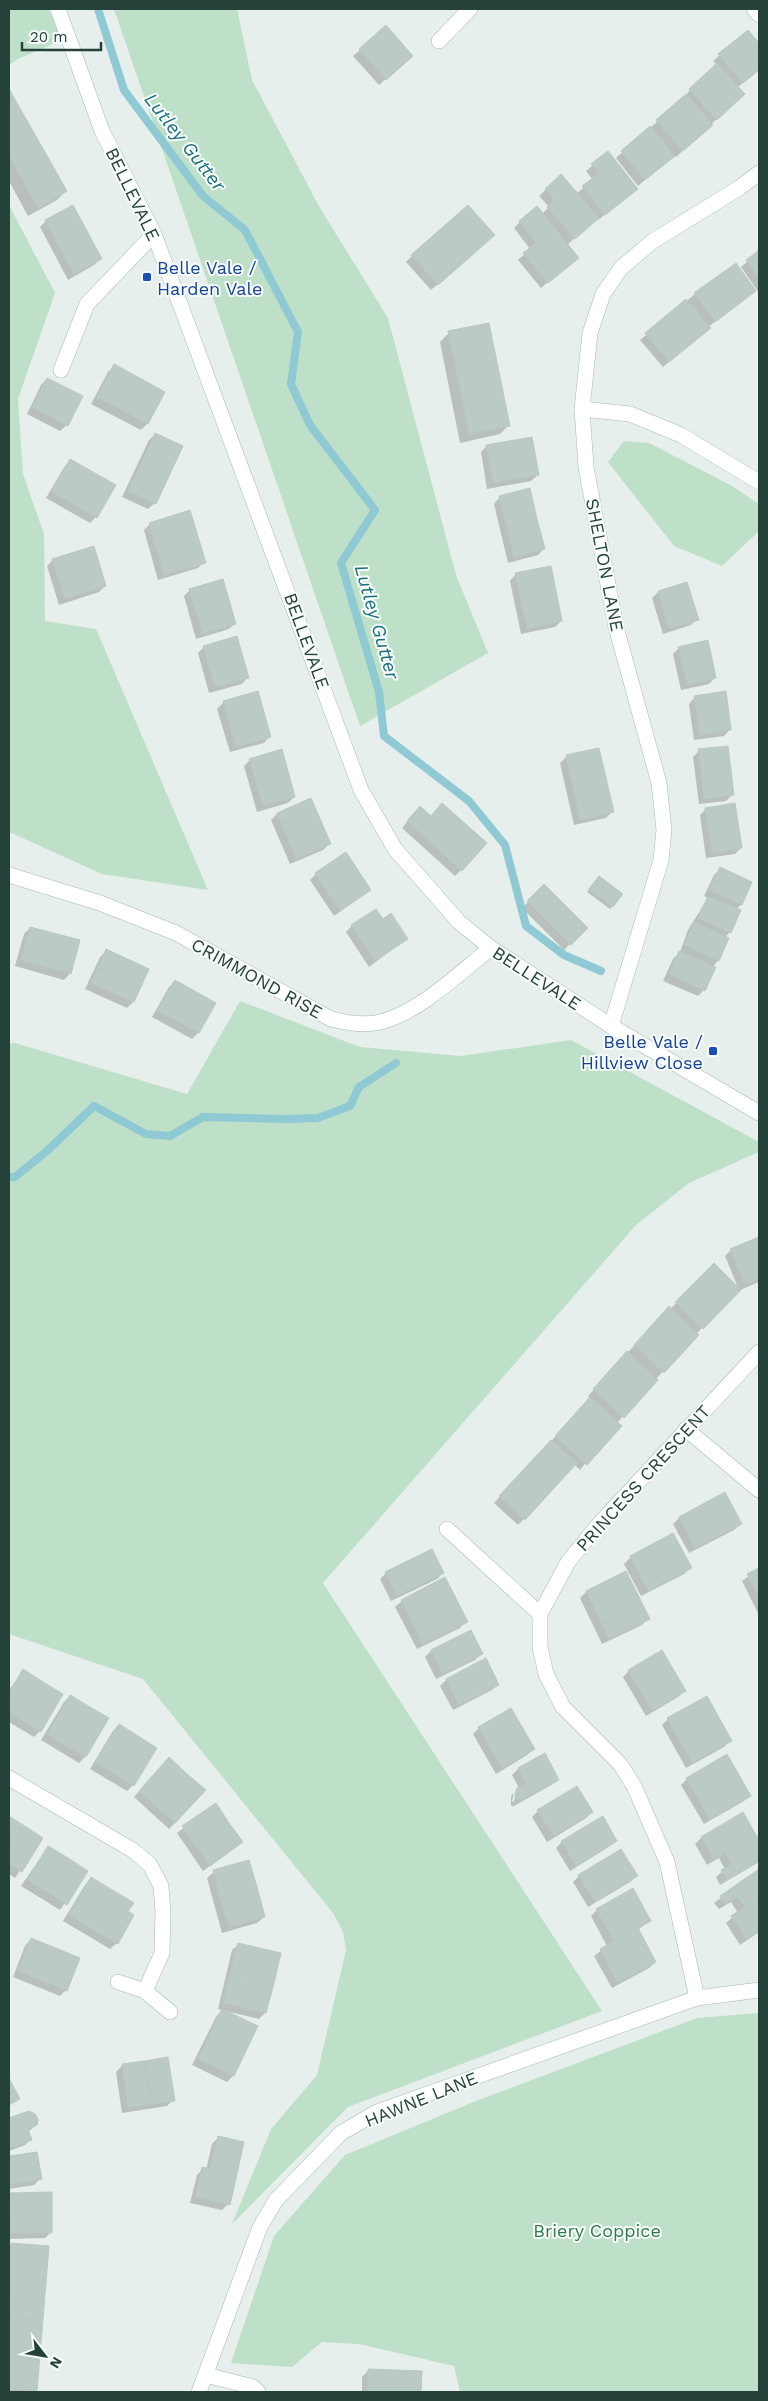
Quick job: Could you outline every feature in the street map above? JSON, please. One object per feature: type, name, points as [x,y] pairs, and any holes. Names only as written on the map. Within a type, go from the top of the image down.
[{"type":"street","name":"BELLEVALE","points":[[58,9],[102,130],[154,234],[361,790],[401,856],[459,922],[491,948],[611,1026],[759,1114]]},
{"type":"street","points":[[439,41],[470,9]]},
{"type":"street","points":[[754,9],[759,15]]},
{"type":"street","name":"SHELTON LANE","points":[[611,1026],[661,860],[664,830],[659,783],[616,627],[586,467],[582,409],[590,333],[603,294],[621,268],[653,241],[740,188],[759,173]]},
{"type":"street","points":[[61,370],[87,304],[154,234]]},
{"type":"street","points":[[582,409],[630,414],[681,435],[759,482]]},
{"type":"street","name":"CRIMMOND RISE","points":[[9,874],[100,903],[176,933],[331,1019],[353,1024],[381,1022],[414,1008],[491,948]]},
{"type":"street","name":"PRINCESS CRESCENT","points":[[697,1998],[667,1862],[634,1786],[620,1764],[563,1707],[554,1690],[546,1674],[540,1647],[540,1614],[568,1562],[600,1522],[759,1352]]},
{"type":"street","points":[[686,1430],[759,1490]]},
{"type":"street","points":[[447,1529],[540,1614]]},
{"type":"street","points":[[9,1778],[134,1851],[150,1865],[161,1886],[164,1912],[162,1953],[145,1991]]},
{"type":"street","points":[[118,1982],[145,1991],[170,2012]]},
{"type":"street","name":"HAWNE LANE","points":[[199,2392],[260,2228],[276,2200],[341,2134],[377,2112],[697,1998],[759,1990]]},
{"type":"street","points":[[206,2375],[254,2387],[258,2392]]},
{"type":"green space","points":[[9,9],[48,9],[64,39],[18,59],[9,65]]},
{"type":"green space","points":[[114,9],[237,9],[252,80],[320,208],[388,318],[456,575],[488,653],[360,726]]},
{"type":"green space","points":[[9,205],[55,293],[18,399],[23,474],[44,534],[45,621],[96,629],[208,890],[102,874],[9,832]]},
{"type":"green space","points":[[624,441],[649,443],[732,486],[759,504],[759,531],[722,566],[674,546],[608,462]]},
{"type":"green space","points":[[240,1001],[360,1047],[461,1056],[571,1040],[759,1142],[759,1152],[689,1183],[636,1225],[323,1583],[602,2011],[348,2107],[232,2224],[271,2129],[317,2075],[346,1950],[343,1932],[333,1913],[143,1679],[9,1634],[9,1044],[15,1043],[187,1094]]},
{"type":"green space","name":"Briery Coppice","points":[[759,2013],[759,2392],[460,2392],[454,2366],[359,2344],[322,2342],[292,2367],[231,2363],[274,2236],[345,2155],[481,2099],[697,2018]]},
{"type":"building","points":[[386,25],[413,56],[386,80],[359,49]]},
{"type":"building","points":[[748,30],[759,43],[759,70],[743,83],[718,54]]},
{"type":"building","points":[[717,63],[745,94],[717,120],[689,89]]},
{"type":"building","points":[[9,89],[67,191],[38,208],[9,156]]},
{"type":"building","points":[[686,94],[713,125],[683,151],[656,120]]},
{"type":"building","points":[[650,126],[675,156],[645,180],[621,151]]},
{"type":"building","points":[[608,151],[638,189],[605,215],[582,186],[599,173],[591,164]]},
{"type":"building","points":[[561,174],[599,218],[575,239],[547,207],[554,200],[545,189]]},
{"type":"building","points":[[73,205],[102,259],[74,274],[45,220]]},
{"type":"building","points":[[468,205],[495,235],[438,285],[411,255]]},
{"type":"building","points":[[537,206],[579,258],[548,283],[523,253],[536,243],[519,221]]},
{"type":"building","points":[[759,250],[759,278],[746,260]]},
{"type":"building","points":[[736,263],[756,291],[715,322],[694,293]]},
{"type":"building","points":[[686,299],[711,328],[669,362],[645,333]]},
{"type":"building","points":[[489,323],[510,426],[469,434],[448,331]]},
{"type":"building","points":[[114,364],[165,392],[148,424],[97,397]]},
{"type":"building","points":[[47,378],[83,396],[68,426],[32,407]]},
{"type":"building","points":[[155,433],[183,446],[156,504],[128,491]]},
{"type":"building","points":[[532,437],[539,475],[493,483],[486,445]]},
{"type":"building","points":[[70,459],[116,485],[97,518],[51,491]]},
{"type":"building","points":[[530,488],[537,519],[507,527],[499,496]]},
{"type":"building","points":[[190,510],[206,563],[164,575],[149,523]]},
{"type":"building","points":[[537,519],[545,549],[514,557],[507,527]]},
{"type":"building","points":[[94,546],[106,586],[65,599],[52,559]]},
{"type":"building","points":[[551,566],[562,621],[527,629],[515,573]]},
{"type":"building","points":[[223,579],[236,624],[203,634],[189,589]]},
{"type":"building","points":[[687,582],[699,620],[669,629],[658,591]]},
{"type":"building","points":[[237,636],[249,678],[215,687],[203,646]]},
{"type":"building","points":[[708,640],[716,678],[687,685],[678,647]]},
{"type":"building","points":[[258,691],[271,737],[236,747],[223,701]]},
{"type":"building","points":[[726,691],[731,730],[700,735],[694,696]]},
{"type":"building","points":[[728,746],[734,795],[704,799],[698,749]]},
{"type":"building","points":[[599,748],[614,812],[580,820],[566,755]]},
{"type":"building","points":[[282,749],[295,797],[263,806],[249,759]]},
{"type":"building","points":[[311,798],[331,844],[296,859],[277,813]]},
{"type":"building","points":[[442,803],[487,843],[462,871],[407,821],[420,806],[431,816]]},
{"type":"building","points":[[735,803],[742,848],[712,853],[705,808]]},
{"type":"building","points":[[346,852],[371,890],[340,911],[315,873]]},
{"type":"building","points":[[720,867],[752,882],[742,905],[709,890]]},
{"type":"building","points":[[599,876],[623,894],[613,907],[589,889]]},
{"type":"building","points":[[544,884],[588,928],[571,945],[527,901]]},
{"type":"building","points":[[708,896],[741,910],[731,933],[698,918]]},
{"type":"building","points":[[376,909],[383,919],[391,913],[408,939],[375,961],[351,925]]},
{"type":"building","points":[[694,922],[729,938],[719,961],[684,945]]},
{"type":"building","points":[[30,927],[80,940],[71,974],[21,960]]},
{"type":"building","points":[[106,949],[149,969],[134,1002],[91,983]]},
{"type":"building","points":[[679,951],[716,967],[705,991],[669,974]]},
{"type":"building","points":[[175,980],[216,1003],[199,1033],[157,1010]]},
{"type":"building","points":[[759,1237],[759,1279],[745,1285],[730,1249]]},
{"type":"building","points":[[714,1263],[741,1290],[703,1329],[675,1302]]},
{"type":"building","points":[[669,1306],[699,1335],[664,1373],[634,1345]]},
{"type":"building","points":[[627,1351],[658,1380],[624,1418],[593,1389]]},
{"type":"building","points":[[590,1397],[622,1426],[587,1465],[555,1436]]},
{"type":"building","points":[[551,1440],[577,1463],[525,1520],[499,1496]]},
{"type":"building","points":[[725,1492],[742,1524],[695,1548],[679,1517]]},
{"type":"building","points":[[673,1533],[692,1568],[648,1591],[630,1556]]},
{"type":"building","points":[[432,1549],[444,1573],[397,1596],[385,1572]]},
{"type":"building","points":[[759,1568],[759,1597],[747,1574]]},
{"type":"building","points":[[626,1571],[650,1619],[609,1639],[586,1591]]},
{"type":"building","points":[[445,1577],[468,1622],[423,1644],[401,1600]]},
{"type":"building","points":[[471,1630],[483,1654],[443,1674],[431,1650]]},
{"type":"building","points":[[662,1650],[686,1691],[652,1711],[628,1670]]},
{"type":"building","points":[[486,1658],[499,1685],[459,1705],[446,1679]]},
{"type":"building","points":[[23,1669],[43,1682],[20,1719],[9,1712],[9,1693]]},
{"type":"building","points":[[43,1682],[63,1694],[41,1732],[20,1719]]},
{"type":"building","points":[[70,1695],[90,1707],[66,1746],[47,1734]]},
{"type":"building","points":[[707,1696],[732,1741],[692,1763],[667,1718]]},
{"type":"building","points":[[90,1707],[109,1718],[86,1757],[66,1746]]},
{"type":"building","points":[[511,1708],[535,1749],[502,1768],[478,1727]]},
{"type":"building","points":[[119,1724],[138,1736],[115,1774],[95,1762]]},
{"type":"building","points":[[138,1736],[157,1748],[134,1786],[115,1774]]},
{"type":"building","points":[[545,1753],[559,1780],[521,1800],[517,1800],[515,1795],[517,1788],[526,1783],[518,1768]]},
{"type":"building","points":[[727,1754],[751,1796],[710,1819],[686,1778]]},
{"type":"building","points":[[169,1757],[187,1774],[157,1807],[139,1791]]},
{"type":"building","points":[[187,1774],[206,1790],[175,1823],[157,1807]]},
{"type":"building","points":[[577,1786],[593,1812],[554,1836],[537,1810]]},
{"type":"building","points":[[216,1803],[229,1823],[196,1846],[182,1826]]},
{"type":"building","points":[[743,1812],[756,1835],[714,1860],[701,1837]]},
{"type":"building","points":[[9,1816],[23,1825],[9,1849]]},
{"type":"building","points":[[603,1816],[617,1841],[576,1866],[561,1841]]},
{"type":"building","points":[[229,1823],[243,1842],[210,1866],[196,1846]]},
{"type":"building","points":[[23,1825],[43,1838],[22,1872],[9,1864],[9,1849]]},
{"type":"building","points":[[756,1835],[759,1840],[759,1861],[727,1880],[721,1870],[732,1864],[725,1853]]},
{"type":"building","points":[[48,1846],[68,1858],[47,1892],[27,1880]]},
{"type":"building","points":[[621,1849],[638,1876],[595,1902],[578,1875]]},
{"type":"building","points":[[68,1858],[88,1871],[67,1905],[47,1892]]},
{"type":"building","points":[[249,1860],[257,1887],[220,1898],[213,1870]]},
{"type":"building","points":[[759,1869],[759,1897],[745,1907],[737,1897],[725,1904],[720,1896]]},
{"type":"building","points":[[91,1877],[134,1903],[128,1911],[134,1915],[118,1944],[68,1915]]},
{"type":"building","points":[[257,1887],[265,1917],[229,1927],[220,1898]]},
{"type":"building","points":[[633,1888],[651,1921],[614,1941],[596,1909]]},
{"type":"building","points":[[759,1897],[759,1931],[746,1939],[731,1916]]},
{"type":"building","points":[[638,1928],[656,1962],[618,1983],[600,1949]]},
{"type":"building","points":[[31,1938],[80,1958],[67,1991],[18,1971]]},
{"type":"building","points":[[238,1943],[281,1953],[274,1983],[230,1973]]},
{"type":"building","points":[[230,1973],[274,1983],[266,2013],[223,2003]]},
{"type":"building","points":[[222,2009],[258,2026],[246,2051],[210,2034]]},
{"type":"building","points":[[210,2034],[246,2051],[234,2076],[198,2059]]},
{"type":"building","points":[[168,2057],[175,2101],[151,2104],[145,2061]]},
{"type":"building","points":[[145,2061],[151,2104],[128,2108],[122,2064]]},
{"type":"building","points":[[9,2078],[20,2099],[9,2105]]},
{"type":"building","points":[[29,2111],[35,2114],[38,2119],[37,2125],[28,2129],[32,2140],[9,2148],[9,2118]]},
{"type":"building","points":[[218,2136],[244,2142],[230,2205],[195,2197],[202,2167],[210,2169]]},
{"type":"building","points":[[37,2152],[42,2179],[9,2185],[9,2156]]},
{"type":"building","points":[[52,2192],[52,2233],[10,2233],[9,2193]]},
{"type":"building","points":[[11,2243],[49,2246],[43,2319],[9,2317]]},
{"type":"building","points":[[9,2317],[43,2319],[37,2391],[9,2389]]},
{"type":"building","points":[[368,2369],[422,2371],[421,2392],[367,2392]]},
{"type":"waterway","name":"Lutley Gutter","points":[[98,9],[124,90],[203,196],[245,230],[298,332],[291,384],[310,425],[375,510],[341,563],[379,692],[384,736],[469,801],[505,845],[526,926],[564,955],[601,971]]},
{"type":"waterway","points":[[9,1177],[15,1177],[48,1150],[94,1106],[146,1134],[170,1136],[203,1117],[318,1118],[350,1106],[359,1087],[396,1063]]},
{"type":"place","name":"Belle Vale / Harden Vale","points":[[147,277]]},
{"type":"place","name":"Belle Vale / Hillview Close","points":[[713,1051]]}]
